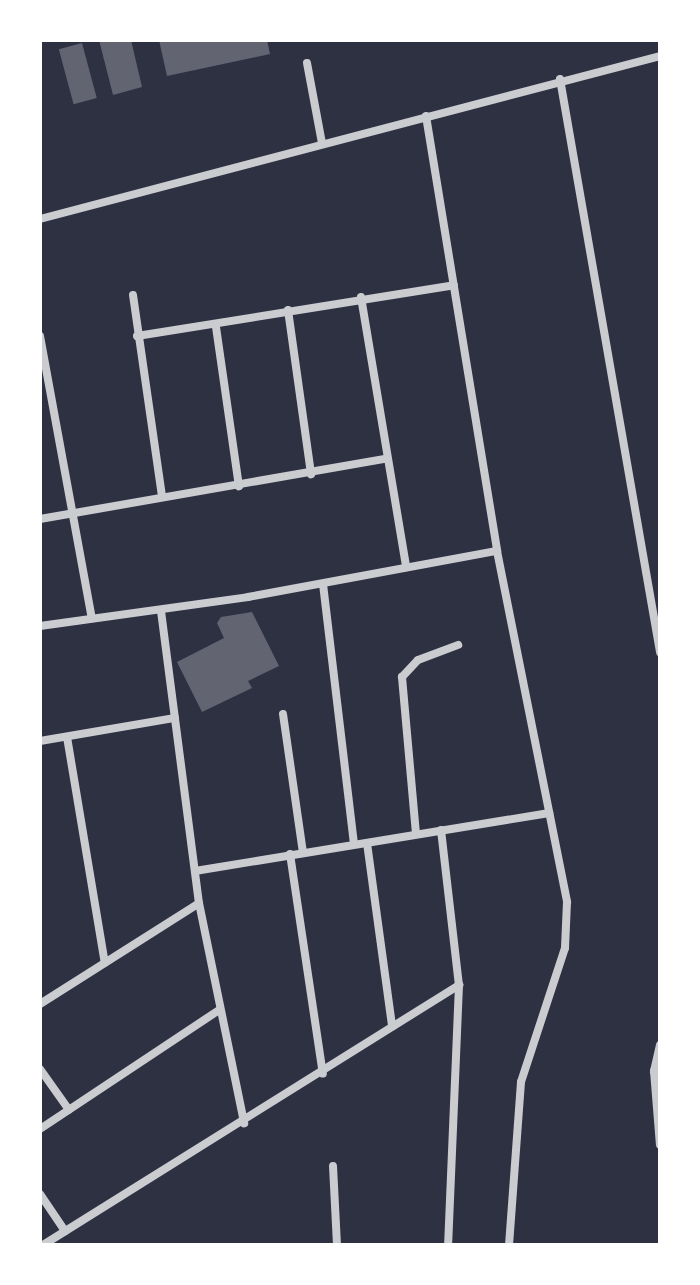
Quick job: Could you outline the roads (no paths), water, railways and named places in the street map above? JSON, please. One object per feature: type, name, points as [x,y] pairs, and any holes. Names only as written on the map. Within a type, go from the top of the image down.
[{"type":"street","points":[[40,219],[560,79],[660,56]]},
{"type":"street","points":[[307,63],[322,143]]},
{"type":"street","points":[[560,79],[660,652]]},
{"type":"street","points":[[426,116],[497,551],[568,922],[565,948],[521,1082],[509,1245]]},
{"type":"street","points":[[137,336],[216,327],[361,297],[454,285]]},
{"type":"street","points":[[133,295],[162,497]]},
{"type":"street","points":[[361,297],[385,459],[406,567]]},
{"type":"street","points":[[288,310],[311,474]]},
{"type":"street","points":[[216,327],[239,486]]},
{"type":"street","points":[[40,336],[92,618]]},
{"type":"street","points":[[40,519],[385,459]]},
{"type":"street","points":[[40,626],[161,611],[497,551]]},
{"type":"street","points":[[323,584],[354,844]]},
{"type":"street","points":[[161,611],[199,903],[244,1123]]},
{"type":"street","points":[[416,834],[402,677],[418,660],[458,645]]},
{"type":"street","points":[[283,714],[303,853]]},
{"type":"street","points":[[40,741],[175,718]]},
{"type":"street","points":[[67,737],[105,963]]},
{"type":"street","points":[[195,871],[549,813]]},
{"type":"street","points":[[441,830],[459,985],[448,1245]]},
{"type":"street","points":[[367,843],[392,1026]]},
{"type":"street","points":[[290,854],[323,1074]]},
{"type":"street","points":[[40,1004],[199,903]]},
{"type":"street","points":[[43,1245],[323,1074],[459,985]]},
{"type":"street","points":[[40,1129],[219,1010]]},
{"type":"street","points":[[660,1045],[654,1071],[660,1145]]},
{"type":"street","points":[[40,1069],[69,1110]]},
{"type":"street","points":[[333,1166],[337,1245]]},
{"type":"street","points":[[40,1194],[65,1231]]}]
